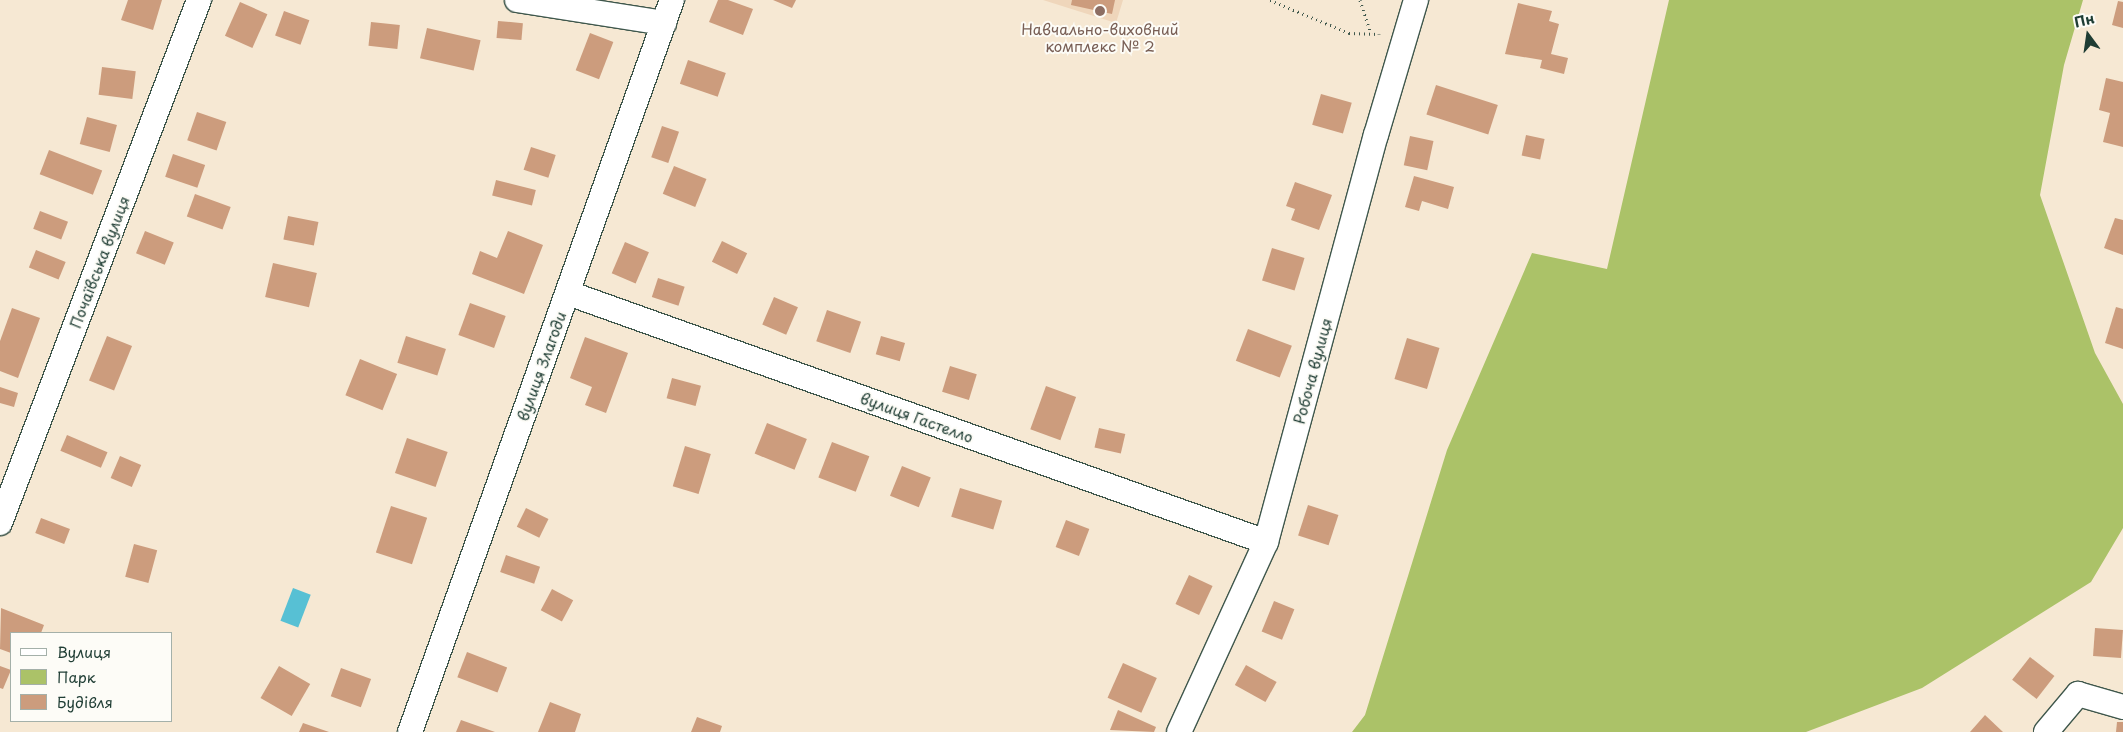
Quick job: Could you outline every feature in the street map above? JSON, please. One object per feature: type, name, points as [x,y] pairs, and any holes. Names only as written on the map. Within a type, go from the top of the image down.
[{"type":"street","name":"Почаївська вулиця","points":[[0,523],[199,0]]},
{"type":"street","points":[[518,0],[664,23]]},
{"type":"street","name":"вулиця Злагоди","points":[[410,732],[672,0]]},
{"type":"street","name":"Робоча вулиця","points":[[1179,732],[1266,542],[1376,134],[1416,0]]},
{"type":"street","name":"вулиця Гастелло","points":[[568,293],[1266,542]]},
{"type":"street","points":[[2046,732],[2078,694],[2123,707]]},
{"type":"path","points":[[1270,0],[1350,33],[1371,32],[1379,34],[1378,43]]},
{"type":"path","points":[[1360,0],[1371,32]]},
{"type":"shaded area","name":"Навчально-виховний комплекс № 2","points":[[1043,0],[1123,0],[1116,23]]},
{"type":"green space","points":[[1669,0],[2083,0],[2064,65],[2040,195],[2095,353],[2123,404],[2123,528],[2091,582],[1922,688],[1806,732],[1352,732],[1365,715],[1447,450],[1532,253],[1607,269]]},
{"type":"water","points":[[293,588],[311,595],[298,627],[280,621]]},
{"type":"building","points":[[128,0],[162,0],[153,30],[121,20]]},
{"type":"building","points":[[718,0],[728,0],[753,9],[743,35],[709,22]]},
{"type":"building","points":[[773,0],[796,0],[792,8]]},
{"type":"building","points":[[1072,0],[1115,0],[1112,14],[1071,5]]},
{"type":"building","points":[[2118,1],[2123,2],[2123,28],[2112,25]]},
{"type":"building","points":[[240,2],[267,14],[252,48],[225,36]]},
{"type":"building","points":[[1518,3],[1552,11],[1549,21],[1559,24],[1551,54],[1568,58],[1564,74],[1540,68],[1542,60],[1505,54]]},
{"type":"building","points":[[284,11],[309,20],[300,45],[275,35]]},
{"type":"building","points":[[498,21],[523,23],[521,40],[497,38]]},
{"type":"building","points":[[371,22],[400,25],[397,49],[368,46]]},
{"type":"building","points":[[427,28],[481,40],[474,71],[420,58]]},
{"type":"building","points":[[590,33],[613,42],[599,79],[576,70]]},
{"type":"building","points":[[688,60],[726,73],[718,97],[680,84]]},
{"type":"building","points":[[102,67],[136,71],[132,99],[99,95]]},
{"type":"building","points":[[2106,78],[2123,82],[2123,147],[2103,142],[2110,113],[2099,110]]},
{"type":"building","points":[[1436,85],[1498,105],[1488,135],[1426,114]]},
{"type":"building","points":[[1321,94],[1352,103],[1343,134],[1312,125]]},
{"type":"building","points":[[197,112],[226,122],[217,150],[187,140]]},
{"type":"building","points":[[87,117],[117,125],[110,152],[80,144]]},
{"type":"building","points":[[662,126],[679,132],[668,163],[651,157]]},
{"type":"building","points":[[1526,135],[1545,139],[1540,159],[1522,156]]},
{"type":"building","points":[[1410,136],[1433,141],[1427,170],[1404,165]]},
{"type":"building","points":[[531,147],[556,155],[548,178],[524,170]]},
{"type":"building","points":[[49,150],[102,170],[93,195],[40,174]]},
{"type":"building","points":[[173,154],[205,165],[197,188],[165,177]]},
{"type":"building","points":[[674,166],[706,179],[695,207],[663,194]]},
{"type":"building","points":[[1414,176],[1454,187],[1448,209],[1422,201],[1419,211],[1405,207]]},
{"type":"building","points":[[496,180],[536,190],[532,205],[492,196]]},
{"type":"building","points":[[1295,182],[1332,195],[1319,230],[1291,220],[1295,209],[1286,206]]},
{"type":"building","points":[[195,194],[231,207],[222,230],[187,217]]},
{"type":"building","points":[[40,211],[68,222],[61,239],[33,229]]},
{"type":"building","points":[[288,216],[318,222],[314,245],[283,240]]},
{"type":"building","points":[[2115,218],[2123,220],[2123,255],[2104,248]]},
{"type":"building","points":[[145,231],[174,243],[165,265],[136,253]]},
{"type":"building","points":[[508,231],[543,245],[524,294],[472,274],[480,251],[497,258]]},
{"type":"building","points":[[722,241],[747,253],[737,274],[712,262]]},
{"type":"building","points":[[625,242],[649,252],[636,283],[612,273]]},
{"type":"building","points":[[1272,248],[1305,258],[1295,290],[1262,281]]},
{"type":"building","points":[[36,250],[66,262],[59,280],[29,268]]},
{"type":"building","points":[[273,263],[317,273],[309,307],[265,297]]},
{"type":"building","points":[[658,278],[685,287],[678,306],[652,297]]},
{"type":"building","points":[[774,297],[798,307],[786,335],[762,325]]},
{"type":"building","points":[[470,303],[506,316],[494,348],[458,335]]},
{"type":"building","points":[[2116,307],[2123,309],[2123,349],[2105,343]]},
{"type":"building","points":[[12,308],[40,318],[18,378],[0,371],[0,341]]},
{"type":"building","points":[[827,310],[861,322],[850,353],[816,341]]},
{"type":"building","points":[[1248,329],[1292,346],[1280,378],[1236,361]]},
{"type":"building","points":[[107,336],[132,346],[114,391],[89,381]]},
{"type":"building","points":[[406,336],[446,349],[437,376],[397,363]]},
{"type":"building","points":[[881,336],[905,343],[900,361],[876,354]]},
{"type":"building","points":[[585,337],[628,353],[606,413],[585,405],[592,387],[570,378]]},
{"type":"building","points":[[1407,338],[1440,348],[1427,389],[1394,379]]},
{"type":"building","points":[[360,359],[397,374],[382,410],[345,395]]},
{"type":"building","points":[[950,366],[977,374],[969,400],[942,392]]},
{"type":"building","points":[[672,378],[701,386],[696,406],[667,398]]},
{"type":"building","points":[[1046,386],[1076,397],[1060,440],[1030,429]]},
{"type":"building","points":[[0,387],[18,393],[14,407],[0,403]]},
{"type":"building","points":[[767,423],[807,439],[795,470],[755,454]]},
{"type":"building","points":[[1099,428],[1125,434],[1121,454],[1095,447]]},
{"type":"building","points":[[67,435],[108,452],[101,468],[60,451]]},
{"type":"building","points":[[407,438],[448,452],[436,487],[395,473]]},
{"type":"building","points":[[832,442],[869,456],[856,492],[818,477]]},
{"type":"building","points":[[685,446],[711,454],[699,494],[673,486]]},
{"type":"building","points":[[120,456],[141,465],[132,487],[111,478]]},
{"type":"building","points":[[902,466],[931,478],[919,507],[890,496]]},
{"type":"building","points":[[960,488],[1002,501],[993,530],[951,517]]},
{"type":"building","points":[[1308,505],[1338,515],[1329,545],[1298,535]]},
{"type":"building","points":[[391,506],[427,518],[412,564],[376,553]]},
{"type":"building","points":[[526,508],[548,519],[539,538],[517,527]]},
{"type":"building","points":[[41,518],[70,529],[64,544],[35,533]]},
{"type":"building","points":[[1066,520],[1089,529],[1079,556],[1056,547]]},
{"type":"building","points":[[134,544],[157,550],[148,583],[125,577]]},
{"type":"building","points":[[506,555],[540,567],[534,584],[500,572]]},
{"type":"building","points":[[1189,575],[1213,586],[1199,615],[1175,604]]},
{"type":"building","points":[[552,589],[573,600],[562,621],[541,610]]},
{"type":"building","points":[[1274,601],[1294,609],[1282,640],[1262,632]]},
{"type":"building","points":[[1,608],[44,625],[41,632],[10,632],[10,653],[0,649]]},
{"type":"building","points":[[2095,628],[2123,630],[2121,658],[2093,656]]},
{"type":"building","points":[[467,652],[507,667],[497,693],[457,677]]},
{"type":"building","points":[[2030,657],[2054,676],[2037,699],[2012,680]]},
{"type":"building","points":[[1123,663],[1157,678],[1141,713],[1108,698]]},
{"type":"building","points":[[1246,665],[1277,682],[1265,702],[1235,685]]},
{"type":"building","points":[[0,666],[10,670],[10,672],[3,689],[0,688]]},
{"type":"building","points":[[279,666],[310,684],[292,716],[260,698]]},
{"type":"building","points":[[341,668],[371,679],[361,707],[331,696]]},
{"type":"building","points":[[550,702],[581,714],[575,732],[538,732]]},
{"type":"building","points":[[1118,710],[1156,727],[1154,732],[1110,730]]},
{"type":"building","points":[[1985,715],[2003,732],[1970,732]]},
{"type":"building","points":[[697,717],[722,726],[720,732],[691,732]]},
{"type":"building","points":[[461,720],[495,732],[456,732]]},
{"type":"building","points":[[2117,722],[2123,722],[2123,732],[2116,732]]},
{"type":"building","points":[[303,723],[329,732],[299,732]]},
{"type":"place","name":"Навчально-виховний комплекс № 2","points":[[1100,11]]}]
